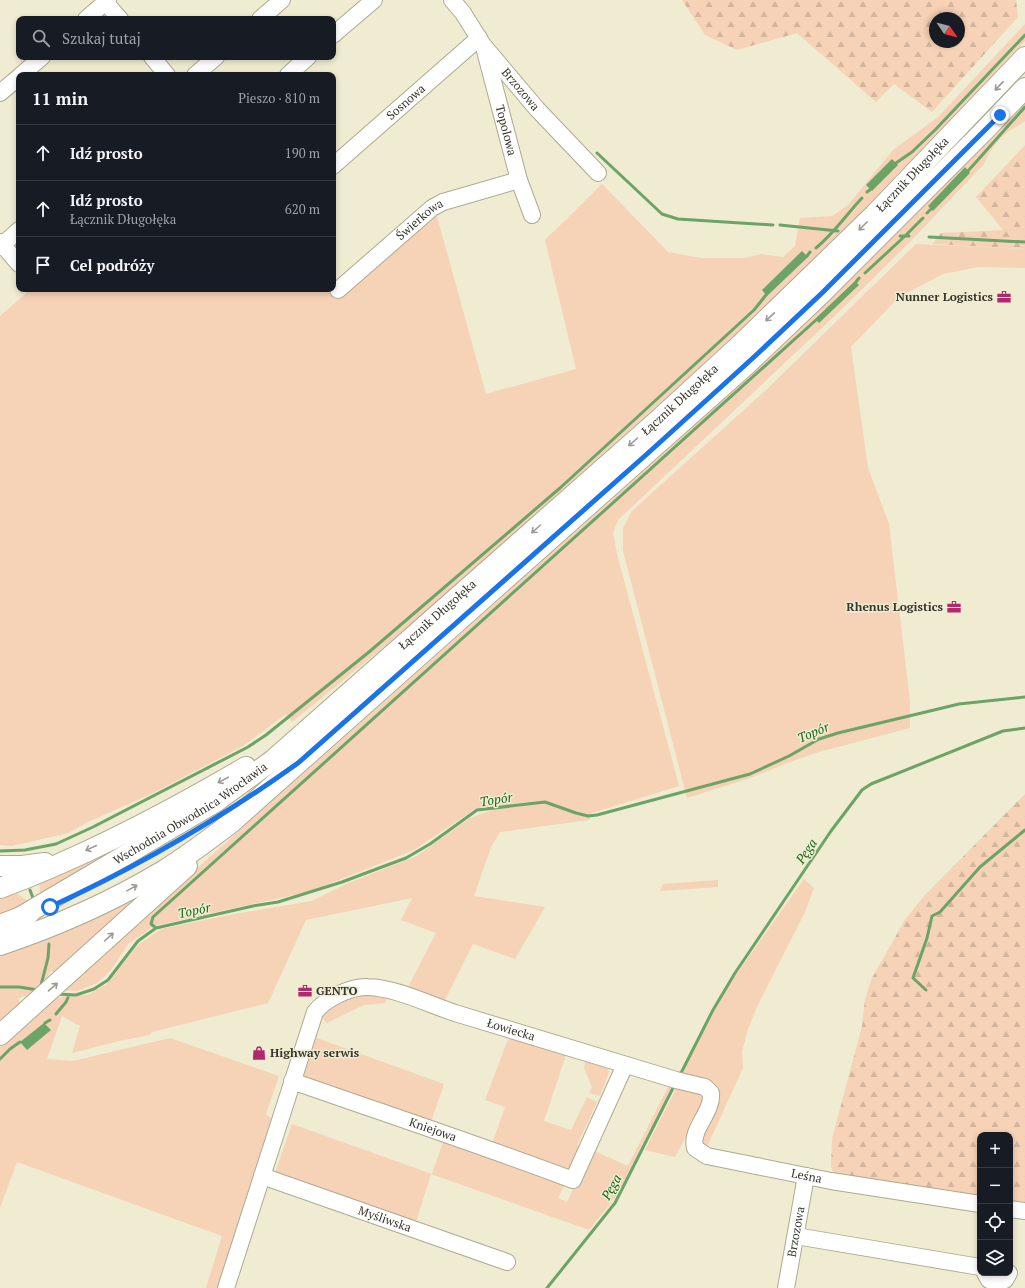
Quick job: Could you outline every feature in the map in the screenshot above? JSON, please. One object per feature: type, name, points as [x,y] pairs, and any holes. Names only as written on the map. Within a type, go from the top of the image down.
[{"type":"main road","name":"Łącznik Długołęka","points":[[315,722],[390,658],[740,345],[868,221],[1025,57]]},
{"type":"main road","name":"Łącznik Długołęka","points":[[298,763],[642,459],[749,361],[862,252],[986,129],[1025,88]]},
{"type":"main road","points":[[0,888],[114,838],[232,775],[268,754],[315,722]]},
{"type":"main road","name":"Wschodnia Obwodnica Wrocławia","points":[[8,922],[214,803],[273,760],[315,722]]},
{"type":"main road","points":[[0,1035],[172,881],[232,822],[298,763]]},
{"type":"main road","name":"Wschodnia Obwodnica Wrocławia","points":[[8,922],[72,897],[145,859],[231,809],[298,763]]},
{"type":"main road","points":[[0,944],[72,918],[121,895],[164,870],[232,822]]},
{"type":"main road","points":[[0,866],[22,866],[69,859]]},
{"type":"street","points":[[263,16],[282,0]]},
{"type":"street","points":[[336,32],[374,0]]},
{"type":"street","name":"Brzozowa","points":[[452,0],[463,13],[481,42],[537,109],[598,173]]},
{"type":"street","points":[[90,16],[107,1],[118,16]]},
{"type":"street","name":"Sosnowa","points":[[336,163],[481,42]]},
{"type":"street","name":"Topolowa","points":[[481,42],[519,180],[532,215]]},
{"type":"street","points":[[25,72],[39,60]]},
{"type":"street","points":[[154,60],[164,72]]},
{"type":"street","points":[[198,72],[212,60]]},
{"type":"street","points":[[291,72],[305,60]]},
{"type":"street","points":[[0,93],[16,79]]},
{"type":"street","name":"Świerkowa","points":[[338,290],[432,208],[443,202],[519,180]]},
{"type":"street","points":[[16,232],[1,244],[16,261]]},
{"type":"street","name":"Łowiecka","points":[[292,1081],[314,1012],[320,1006],[352,990],[366,987],[381,988],[625,1065],[705,1087],[711,1093]]},
{"type":"street","name":"Kniejowa","points":[[292,1081],[422,1127],[497,1151],[573,1180],[625,1065]]},
{"type":"street","points":[[226,1288],[292,1081]]},
{"type":"street","name":"Leśna","points":[[711,1093],[709,1105],[694,1136],[693,1143],[698,1151],[707,1156],[806,1176],[977,1204]]},
{"type":"street","name":"Myśliwska","points":[[262,1176],[508,1262]]},
{"type":"street","name":"Brzozowa","points":[[786,1288],[806,1176]]},
{"type":"street","points":[[1013,1209],[1025,1211]]},
{"type":"street","points":[[796,1236],[977,1266]]},
{"type":"street","points":[[987,1276],[989,1280],[997,1283],[1005,1280],[1007,1276]]},
{"type":"green space","points":[[682,0],[1016,0],[1018,17],[932,112],[894,84],[876,102],[797,33],[737,50],[705,35]]},
{"type":"green space","points":[[1025,24],[1025,41],[945,128],[808,267],[737,334],[430,609],[292,722],[286,714],[243,746],[153,793],[88,822],[68,833],[12,846],[0,845],[0,316],[28,292],[336,292],[336,287],[435,209],[486,394],[576,369],[545,240],[602,184],[668,252],[701,258],[745,258],[761,254],[783,257],[795,246],[800,218],[832,216],[848,205],[893,150],[938,117]]},
{"type":"green space","points":[[1025,98],[1025,121],[1001,138],[991,150],[984,164],[911,241],[843,308],[618,520],[613,533],[617,554],[679,786],[592,813],[589,820],[500,832],[491,847],[474,896],[545,907],[515,959],[473,944],[444,1002],[407,989],[436,933],[401,920],[412,898],[306,920],[268,1003],[152,1032],[150,1035],[72,1053],[80,1026],[62,1016],[47,1059],[73,1061],[170,1038],[279,1076],[266,1114],[273,1120],[220,1288],[206,1288],[222,1236],[17,1162],[0,1208],[0,1047],[54,997],[87,995],[107,984],[138,945],[161,929],[234,914],[312,901],[346,884],[417,856],[470,818],[490,811],[490,806],[475,809],[414,850],[311,891],[154,926],[128,944],[111,970],[97,983],[77,991],[60,990],[671,447],[762,362],[896,232]]},
{"type":"green space","points":[[1025,145],[1025,249],[932,244],[941,233],[1003,230],[976,197]]},
{"type":"green space","points":[[916,244],[1025,249],[1025,268],[978,267],[943,274],[899,297],[851,347],[868,468],[889,524],[910,701],[910,728],[819,752],[750,778],[687,798],[623,551],[623,528],[632,511],[767,389]]},
{"type":"green space","points":[[223,789],[41,897],[39,883]]},
{"type":"green space","points":[[1025,794],[1025,1207],[1013,1205],[1013,1132],[977,1132],[977,1200],[834,1176],[831,1166],[832,1139],[862,1026],[865,999],[872,978],[905,920],[924,896]]},
{"type":"green space","points":[[165,876],[56,976],[51,970],[47,978],[48,982],[31,997],[23,996],[18,999],[22,1005],[0,1024],[0,951]]},
{"type":"green space","points":[[804,879],[814,888],[805,912],[757,1007],[748,1029],[742,1052],[743,1068],[706,1149],[703,1146],[701,1134],[712,1118],[718,1100],[717,1087],[712,1083],[681,1077],[697,1043],[728,986]]},
{"type":"green space","points":[[718,880],[718,887],[660,891],[663,884]]},
{"type":"green space","points":[[16,893],[31,903],[0,918],[0,898]]},
{"type":"green space","points":[[381,994],[387,998],[385,1003],[364,1005],[327,1023],[320,1016],[341,1001],[355,997]]},
{"type":"green space","points":[[314,1037],[444,1084],[431,1122],[492,1144],[505,1107],[485,1100],[510,1037],[567,1052],[544,1121],[571,1130],[587,1097],[597,1102],[577,1145],[583,1148],[558,1198],[567,1202],[592,1150],[628,1166],[670,1083],[673,1085],[617,1195],[589,1230],[431,1174],[415,1225],[274,1176],[292,1124],[432,1174],[444,1139],[298,1087]]},
{"type":"green space","points":[[586,1060],[606,1065],[609,1072],[600,1096],[589,1093],[592,1087],[584,1068]]},
{"type":"green space","points":[[678,1085],[703,1094],[704,1103],[675,1157],[645,1150]]},
{"type":"shaded area","points":[[892,159],[898,165],[872,191],[866,185]]},
{"type":"shaded area","points":[[965,167],[970,173],[933,211],[928,206]]},
{"type":"shaded area","points":[[802,251],[808,257],[767,296],[762,290]]},
{"type":"shaded area","points":[[855,281],[859,285],[819,323],[815,319]]},
{"type":"shaded area","points":[[44,1023],[51,1030],[27,1050],[20,1042]]},
{"type":"waterway","points":[[896,163],[912,152],[936,129],[1025,35]]},
{"type":"waterway","points":[[968,171],[1025,107]]},
{"type":"waterway","points":[[597,153],[662,214],[678,219],[773,225]]},
{"type":"waterway","points":[[867,192],[871,189]]},
{"type":"waterway","points":[[816,248],[862,198]]},
{"type":"waterway","points":[[927,213],[931,209]]},
{"type":"waterway","points":[[905,236],[923,218]]},
{"type":"waterway","points":[[780,225],[838,231]]},
{"type":"waterway","points":[[900,236],[909,236]]},
{"type":"waterway","points":[[865,273],[905,236]]},
{"type":"waterway","points":[[929,237],[1025,242]]},
{"type":"waterway","points":[[807,256],[810,252]]},
{"type":"waterway","points":[[856,282],[859,278]]},
{"type":"waterway","points":[[0,851],[25,850],[56,844],[93,827],[248,747],[266,735],[369,652],[560,488],[754,310],[766,295]]},
{"type":"waterway","points":[[156,928],[151,924],[153,917],[816,320]]},
{"type":"waterway","name":"Topór","points":[[57,994],[76,995],[94,989],[108,980],[138,941],[156,928],[253,906],[278,902],[342,882],[406,858],[430,844],[477,810],[545,802],[576,813],[588,816],[597,815],[750,774],[789,756],[819,739],[838,733],[959,704],[1025,697]]},
{"type":"waterway","name":"Pęga","points":[[680,1075],[713,1010],[735,973],[831,831],[862,790],[871,784],[1003,731],[1025,728]]},
{"type":"waterway","points":[[926,990],[913,978],[927,938],[932,916],[940,912],[980,867],[1025,830]]},
{"type":"waterway","points":[[30,890],[33,898]]},
{"type":"waterway","points":[[40,989],[48,958],[49,944]]},
{"type":"waterway","name":"Topór","points":[[0,987],[19,987],[38,990]]},
{"type":"waterway","points":[[56,1014],[66,1002],[69,995]]},
{"type":"waterway","points":[[45,1023],[50,1020]]},
{"type":"waterway","points":[[0,1059],[20,1042]]},
{"type":"waterway","name":"Pęga","points":[[547,1288],[615,1203],[675,1084]]},
{"type":"place","name":"Nunner Logistics","points":[[1004,297]]},
{"type":"place","name":"Rhenus Logistics","points":[[954,607]]},
{"type":"place","name":"GENTO","points":[[305,991]]},
{"type":"place","name":"Highway serwis","points":[[259,1053]]},
{"type":"route","points":[[50,907],[145,859],[191,833],[231,809],[298,763],[647,454],[754,357],[822,293],[1000,115]]}]
